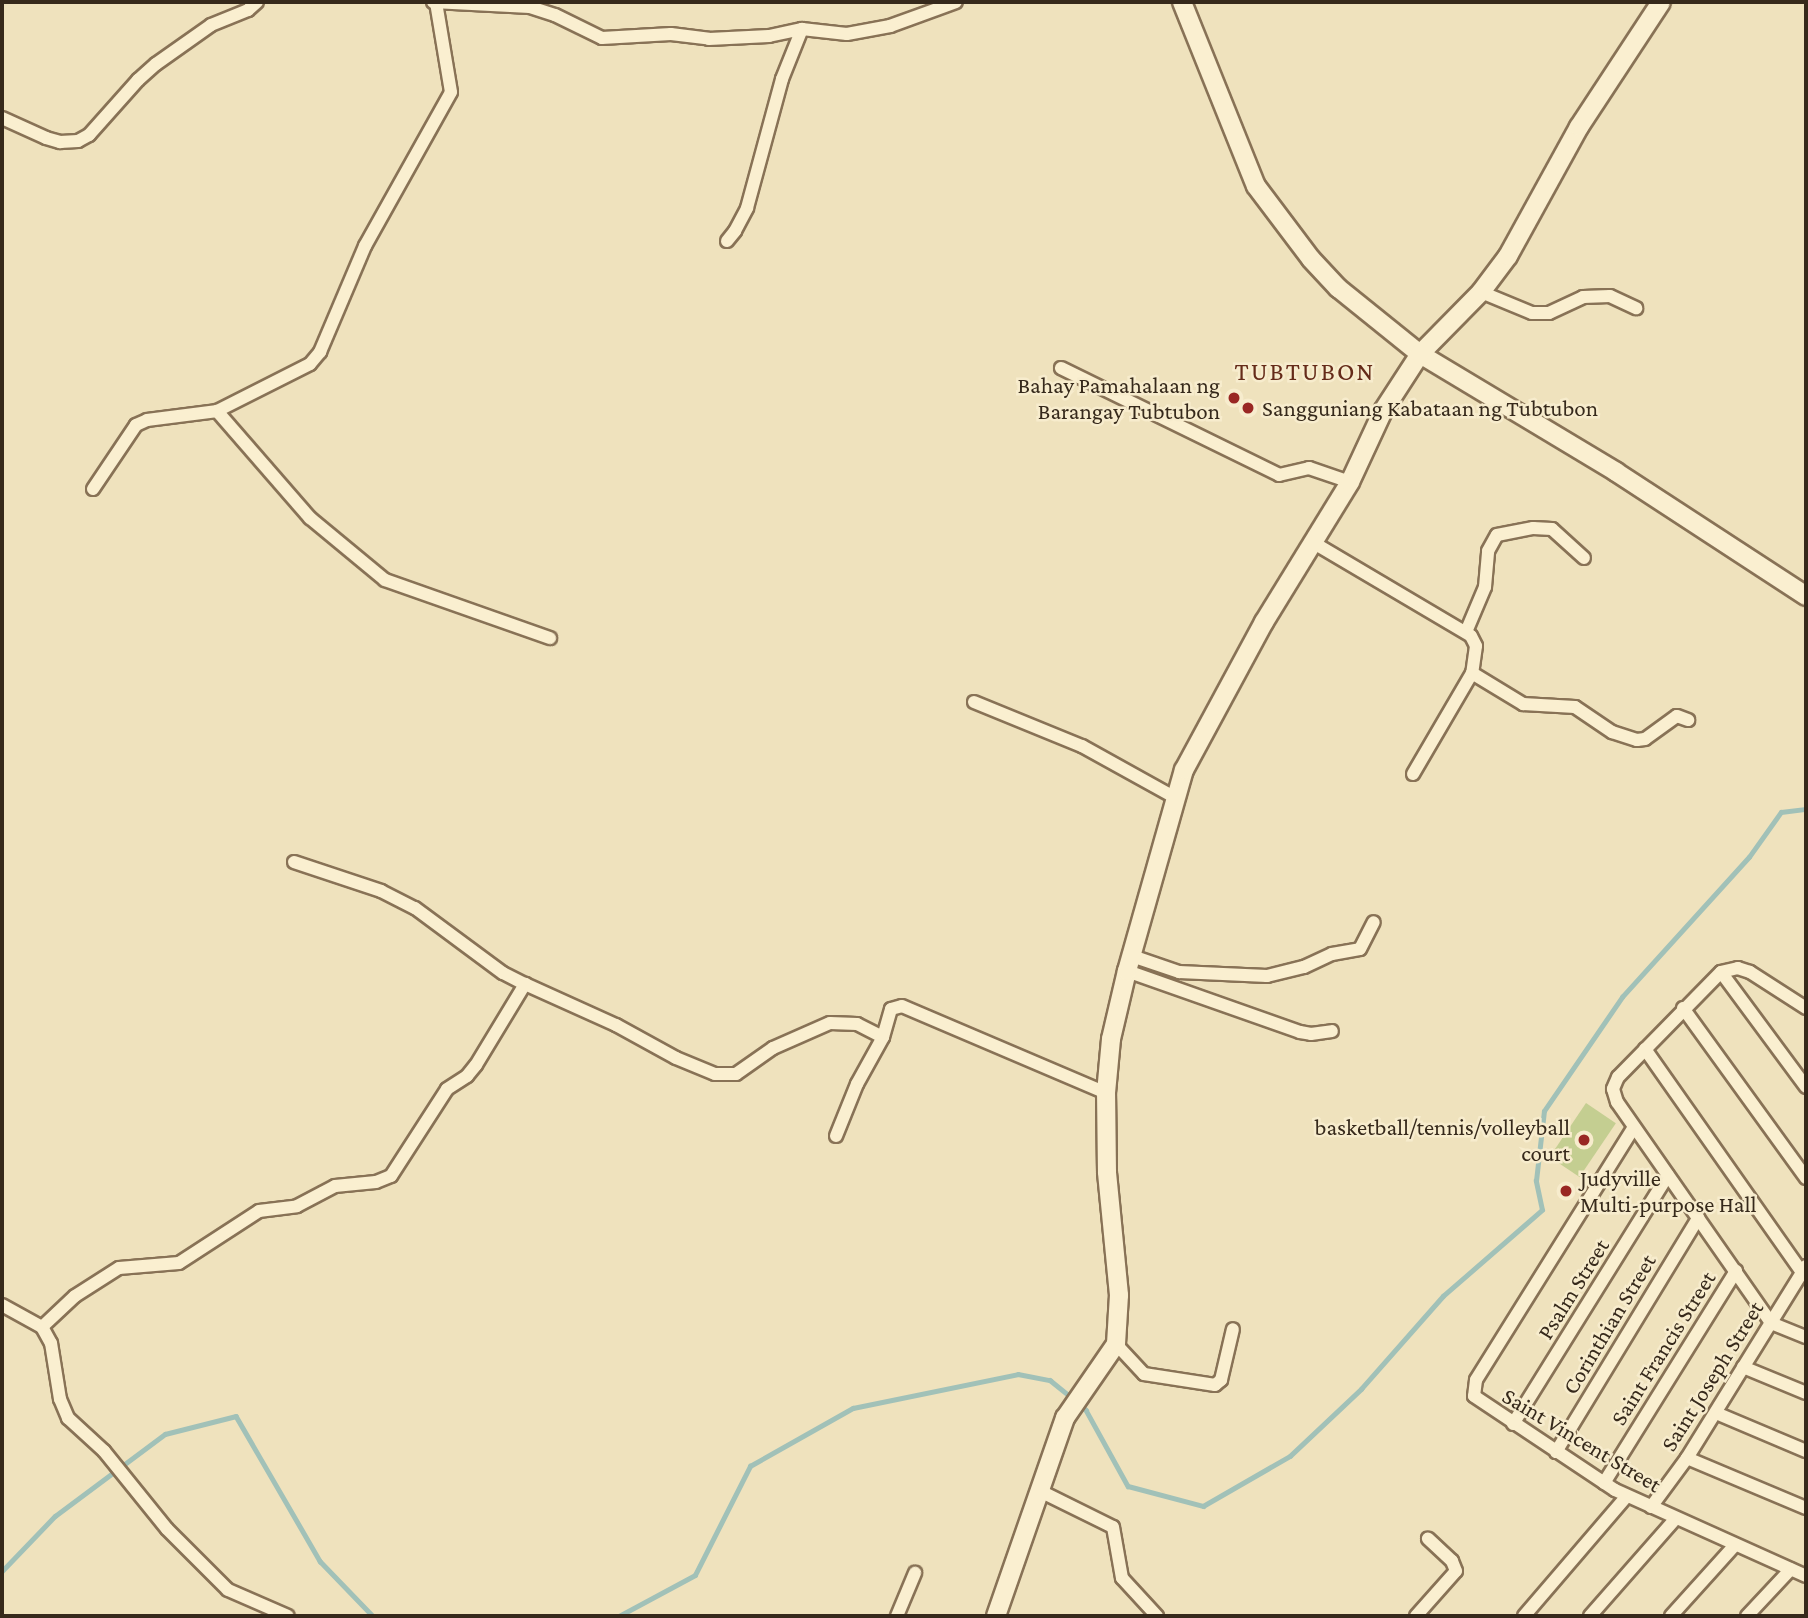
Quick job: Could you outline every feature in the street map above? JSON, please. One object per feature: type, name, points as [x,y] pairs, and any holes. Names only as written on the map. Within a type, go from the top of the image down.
[{"type":"street","points":[[2,118],[46,138],[60,142],[78,141],[89,135],[138,80],[156,64],[211,25],[248,10],[257,2]]},
{"type":"street","points":[[93,489],[136,425],[147,419],[217,411],[310,364],[320,352],[365,246],[451,92],[434,2],[530,7],[555,15],[602,38],[671,34],[735,39],[802,29],[848,34],[890,26],[956,2]]},
{"type":"street","points":[[1182,2],[1256,186],[1311,259],[1338,288],[1420,354],[1616,472],[1806,596]]},
{"type":"street","points":[[996,1616],[1065,1418],[1116,1344],[1119,1296],[1107,1172],[1106,1093],[1111,1039],[1129,964],[1184,770],[1207,723],[1264,622],[1350,482],[1383,411],[1420,354],[1481,292],[1508,256],[1579,127],[1661,2]]},
{"type":"street","points":[[727,241],[747,208],[778,91],[802,29]]},
{"type":"street","points":[[1481,292],[1532,313],[1549,313],[1583,297],[1610,296],[1636,308]]},
{"type":"street","points":[[1061,369],[1279,475],[1309,468],[1350,482]]},
{"type":"street","points":[[217,411],[310,518],[385,580],[550,639]]},
{"type":"street","points":[[1466,632],[1485,587],[1488,551],[1497,535],[1533,528],[1552,529],[1584,558]]},
{"type":"street","points":[[1314,543],[1476,640],[1472,673],[1413,774]]},
{"type":"street","points":[[1472,673],[1523,704],[1575,708],[1612,732],[1637,740],[1645,739],[1677,716],[1688,720]]},
{"type":"street","points":[[974,702],[1082,746],[1176,798]]},
{"type":"street","points":[[293,862],[381,891],[415,908],[503,972],[525,984],[616,1026],[676,1058],[724,1075],[736,1074],[773,1048],[830,1023],[857,1024],[883,1037]]},
{"type":"street","points":[[1129,964],[1179,972],[1267,976],[1304,967],[1332,954],[1360,949],[1374,922]]},
{"type":"street","points":[[1129,964],[1300,1032],[1332,1031]]},
{"type":"street","points":[[1806,1008],[1750,972],[1738,968],[1721,972],[1618,1077],[1612,1089],[1617,1102],[1634,1127],[1771,1322],[1806,1337]]},
{"type":"street","points":[[1721,972],[1806,1087]]},
{"type":"street","points":[[42,1327],[75,1296],[119,1268],[179,1263],[259,1211],[297,1206],[335,1186],[376,1182],[391,1176],[447,1089],[467,1076],[476,1065],[525,984]]},
{"type":"street","points":[[836,1136],[857,1084],[883,1037],[891,1009],[902,1006],[1106,1093]]},
{"type":"street","points":[[1683,1009],[1806,1178]]},
{"type":"street","points":[[1645,1049],[1804,1269]]},
{"type":"street","name":"Saint Vincent Street","points":[[1634,1127],[1475,1380],[1473,1391],[1476,1400],[1627,1496],[1806,1576]]},
{"type":"street","name":"Psalm Street","points":[[1513,1424],[1668,1175]]},
{"type":"street","name":"Corinthian Street","points":[[1556,1452],[1698,1218]]},
{"type":"street","name":"Saint Joseph Street","points":[[1651,1507],[1716,1413],[1804,1269]]},
{"type":"street","name":"Saint Francis Street","points":[[1604,1483],[1736,1271]]},
{"type":"street","points":[[2,1305],[42,1327],[51,1343],[60,1399],[68,1418],[113,1461],[167,1529],[228,1590],[288,1616]]},
{"type":"street","points":[[1116,1344],[1126,1351],[1144,1374],[1215,1385],[1221,1380],[1234,1329]]},
{"type":"street","points":[[1744,1367],[1806,1393]]},
{"type":"street","points":[[1716,1413],[1806,1451]]},
{"type":"street","points":[[1687,1458],[1806,1508]]},
{"type":"street","points":[[1040,1491],[1113,1527],[1122,1578],[1157,1616]]},
{"type":"street","points":[[1524,1616],[1627,1496]]},
{"type":"street","points":[[1590,1616],[1676,1518]]},
{"type":"street","points":[[1416,1616],[1456,1571],[1452,1561],[1428,1539]]},
{"type":"street","points":[[1671,1616],[1735,1545]]},
{"type":"street","points":[[1747,1616],[1791,1569]]},
{"type":"street","points":[[897,1616],[915,1573]]},
{"type":"green space","name":"basketball/tennis/volleyball court","points":[[1586,1103],[1616,1123],[1579,1177],[1550,1157]]},
{"type":"waterway","points":[[1078,1403],[1086,1410],[1128,1486],[1203,1506],[1290,1456],[1361,1389],[1443,1296],[1542,1210],[1536,1181],[1544,1111],[1622,997],[1749,857],[1781,812],[1806,809]]},
{"type":"waterway","points":[[619,1616],[695,1575],[750,1466],[853,1408],[1018,1374],[1050,1380],[1072,1398]]},
{"type":"waterway","points":[[2,1571],[55,1516],[165,1434],[236,1416],[320,1561],[373,1616]]},
{"type":"place","name":"Bahay Pamahalaan ng Barangay Tubtubon","points":[[1234,398]]},
{"type":"place","name":"Sangguniang Kabataan ng Tubtubon","points":[[1248,408]]},
{"type":"place","name":"basketball/tennis/volleyball court","points":[[1584,1140]]},
{"type":"place","name":"Judyville Multi-purpose Hall","points":[[1566,1191]]},
{"type":"district","name":"TUBTUBON","points":[[1305,372]]}]
